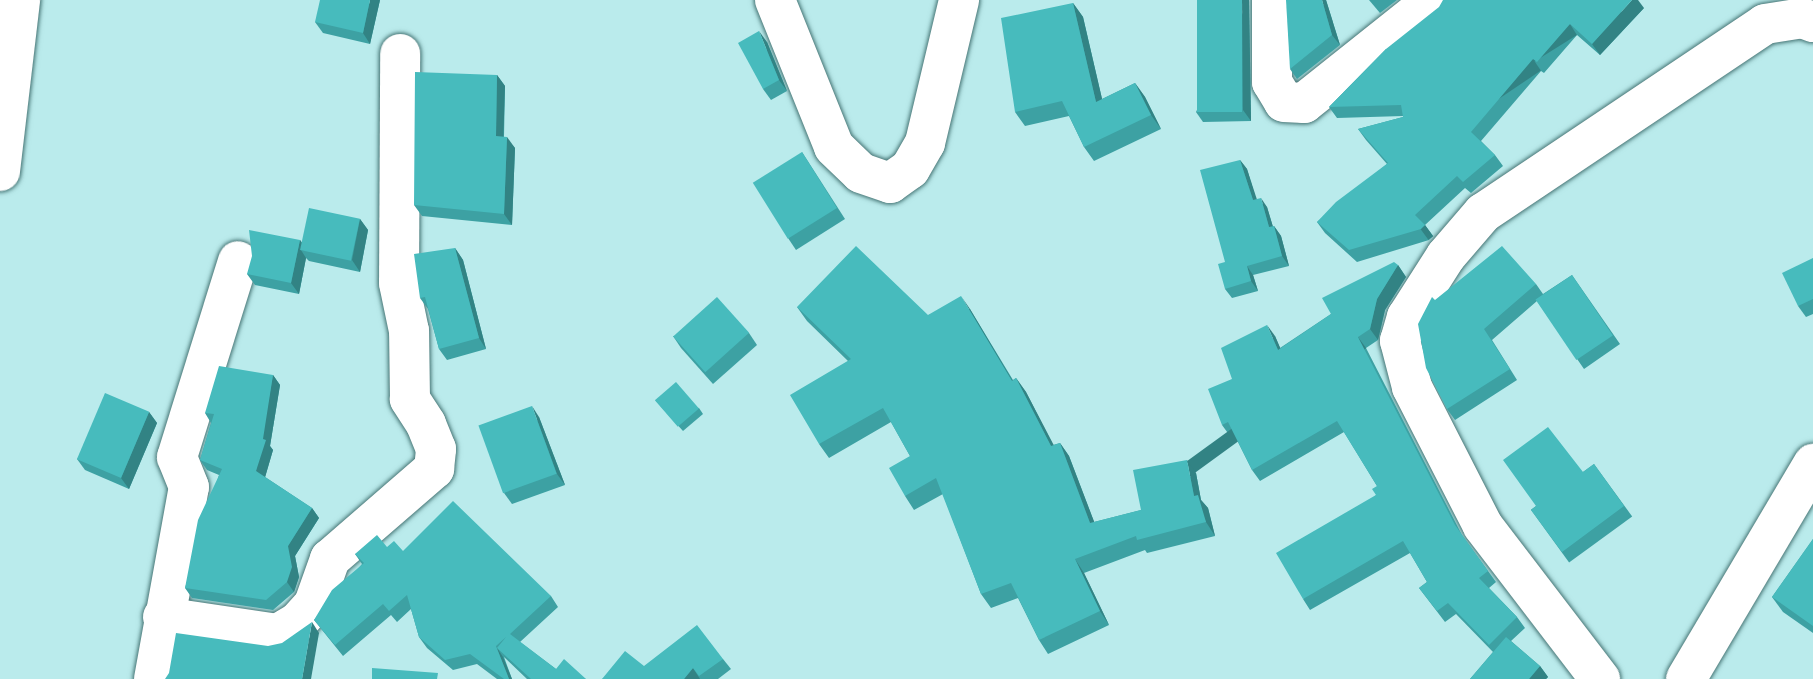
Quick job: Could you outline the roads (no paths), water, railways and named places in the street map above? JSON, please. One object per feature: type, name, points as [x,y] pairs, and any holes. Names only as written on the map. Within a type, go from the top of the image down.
[{"type":"street","points":[[0,171],[20,0]]},
{"type":"street","points":[[775,0],[834,147],[861,173],[890,183],[910,169],[925,143],[959,0]]},
{"type":"street","points":[[1272,0],[1272,82],[1284,102],[1304,103],[1433,0]]},
{"type":"street","points":[[1600,679],[1483,526],[1412,387],[1400,341],[1407,317],[1446,256],[1483,213],[1765,24],[1802,18],[1813,22]]},
{"type":"street","points":[[163,617],[278,634],[298,622],[314,604],[330,559],[434,469],[436,449],[426,424],[410,399],[409,331],[399,283],[400,54]]},
{"type":"street","points":[[154,679],[189,487],[177,457],[238,261]]},
{"type":"street","points":[[1686,679],[1813,464]]}]
